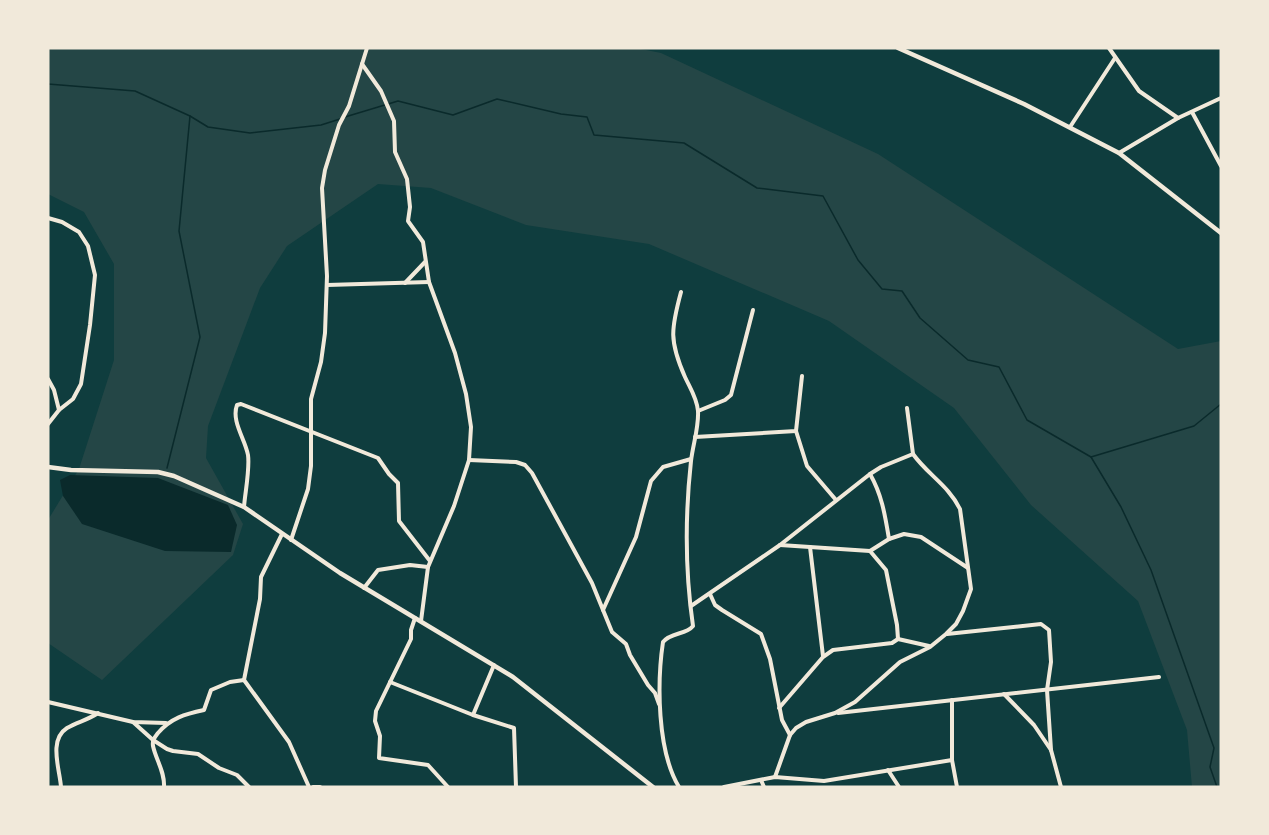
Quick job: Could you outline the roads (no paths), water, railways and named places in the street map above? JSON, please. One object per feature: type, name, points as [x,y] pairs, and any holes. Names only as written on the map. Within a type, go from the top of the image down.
[{"type":"street","points":[[291,540],[308,489],[311,466],[311,399],[321,362],[327,285],[322,188],[334,138],[348,106],[367,48]]},
{"type":"street","points":[[898,48],[1024,104],[1119,153],[1221,232]]},
{"type":"street","points":[[1109,48],[1143,95],[1178,118]]},
{"type":"street","points":[[1070,127],[1115,58]]},
{"type":"street","points":[[362,64],[381,92],[394,121],[395,152],[407,179],[410,207],[408,221],[423,242],[429,282],[455,353],[466,394],[471,427],[470,460],[454,506],[428,567],[421,621]]},
{"type":"street","points":[[1119,153],[1178,118],[1221,98]]},
{"type":"street","points":[[1192,112],[1221,166]]},
{"type":"street","points":[[48,218],[62,222],[79,232],[88,246],[95,275],[81,384],[73,399],[59,410],[48,424]]},
{"type":"street","points":[[405,283],[425,262]]},
{"type":"street","points":[[327,285],[429,282]]},
{"type":"street","points":[[659,705],[663,642],[672,635],[693,626],[687,534],[691,459],[698,411],[697,402],[674,348],[672,336],[673,322],[681,292]]},
{"type":"street","points":[[698,411],[725,400],[731,395],[753,310]]},
{"type":"street","points":[[802,376],[796,431],[807,466],[836,500]]},
{"type":"street","points":[[48,378],[59,410]]},
{"type":"street","points":[[244,507],[248,459],[236,411],[237,405],[241,404],[378,458],[398,483],[399,521],[430,561]]},
{"type":"street","points":[[835,713],[855,702],[900,662],[930,647],[946,634],[956,624],[971,589],[960,509],[913,453],[908,408]]},
{"type":"street","points":[[695,436],[796,431]]},
{"type":"street","points":[[690,607],[780,545],[870,474],[913,453]]},
{"type":"street","points":[[603,611],[636,537],[651,481],[663,467],[691,459]]},
{"type":"street","points":[[470,460],[516,462],[525,465],[532,473],[592,583],[612,632],[626,644],[630,655],[655,693],[667,759],[673,778],[679,787]]},
{"type":"street","points":[[48,467],[71,470],[158,472],[244,507],[364,588],[416,617],[525,685],[653,787]]},
{"type":"street","points":[[870,474],[879,489],[884,504],[889,539]]},
{"type":"street","points":[[282,534],[261,578],[260,599],[244,680],[290,742],[315,787]]},
{"type":"street","points":[[780,545],[870,551],[889,539],[904,534],[913,534],[969,568]]},
{"type":"street","points":[[810,547],[823,657]]},
{"type":"street","points":[[870,551],[886,570],[898,639]]},
{"type":"street","points":[[364,588],[378,570],[410,565],[428,567]]},
{"type":"street","points":[[710,594],[715,605],[761,634],[770,658],[779,708],[790,735]]},
{"type":"street","points":[[416,617],[411,630],[411,639],[375,715],[380,736],[379,758],[428,765],[448,787]]},
{"type":"street","points":[[946,634],[1041,624],[1049,630],[1051,662],[1047,690],[1051,750],[1061,787]]},
{"type":"street","points":[[779,708],[823,657],[833,650],[892,643],[898,639],[930,647]]},
{"type":"street","points":[[473,715],[494,664]]},
{"type":"street","points":[[775,777],[790,735],[800,724],[835,713],[1159,677]]},
{"type":"street","points":[[153,740],[166,723],[178,716],[204,710],[211,690],[230,682],[244,680]]},
{"type":"street","points":[[390,682],[473,715],[514,728],[516,787]]},
{"type":"street","points":[[1004,694],[1034,725],[1051,750]]},
{"type":"street","points":[[952,700],[952,760],[957,787]]},
{"type":"street","points":[[48,702],[133,722],[166,723]]},
{"type":"street","points":[[61,787],[56,764],[56,743],[65,729],[87,721],[99,713]]},
{"type":"street","points":[[133,722],[153,740],[170,751],[198,753],[219,768],[237,775],[249,787]]},
{"type":"street","points":[[153,740],[161,766],[164,787]]},
{"type":"street","points":[[724,787],[775,777],[820,781],[952,760]]},
{"type":"street","points":[[888,770],[899,787]]},
{"type":"street","points":[[761,780],[764,787]]},
{"type":"waterway","points":[[48,84],[135,91],[190,116],[208,127],[250,133],[321,125],[340,119]]},
{"type":"waterway","points":[[345,117],[398,101],[453,115],[497,99],[561,114],[587,117],[594,135],[684,143],[757,188],[823,196],[858,260],[882,289],[902,291],[920,318],[968,360],[999,367],[1027,420],[1091,457],[1121,507],[1151,570],[1214,748],[1210,767],[1217,787]]},
{"type":"waterway","points":[[167,468],[200,337],[179,231],[190,116]]},
{"type":"waterway","points":[[1091,457],[1194,426],[1221,404]]}]
